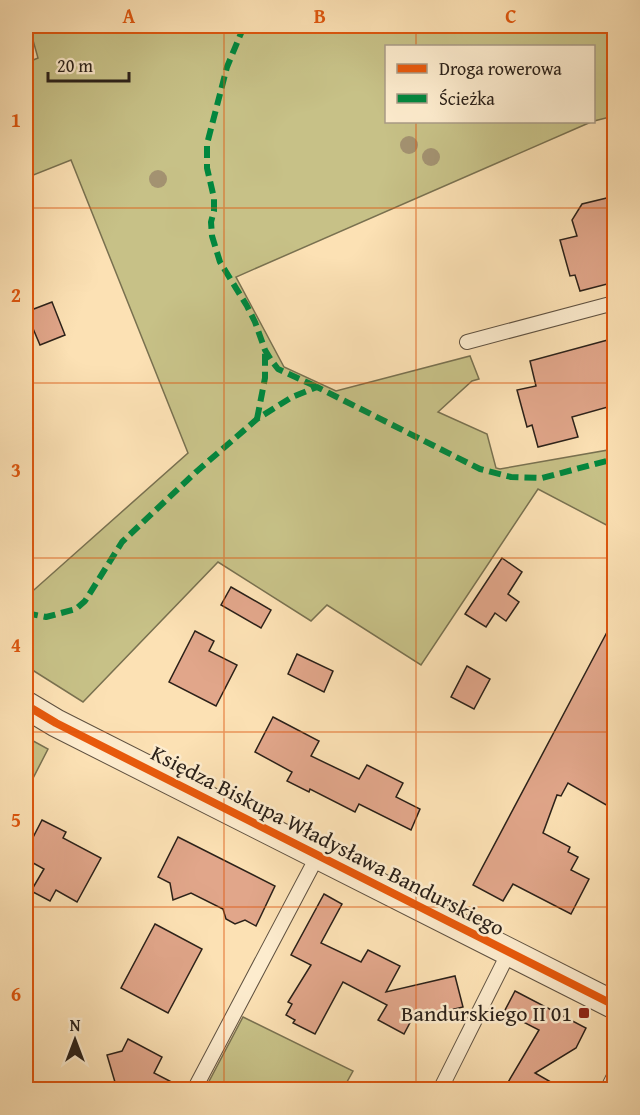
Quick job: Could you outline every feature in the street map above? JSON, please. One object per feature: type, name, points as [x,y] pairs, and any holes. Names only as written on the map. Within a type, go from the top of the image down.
[{"type":"street","name":"Księdza Biskupa Władysława Bandurskiego","points":[[26,705],[56,723],[177,782],[615,1005]]},
{"type":"lane","points":[[467,342],[615,303]]},
{"type":"lane","points":[[194,1089],[318,855]]},
{"type":"lane","points":[[440,1089],[509,952]]},
{"type":"lane","points":[[607,1089],[615,1076]]},
{"type":"shaded area","points":[[29,26],[614,26],[614,116],[595,121],[595,45],[385,45],[385,123],[589,123],[236,277],[284,367],[336,391],[470,356],[479,379],[472,381],[438,412],[487,434],[496,468],[614,449],[614,529],[538,489],[421,665],[327,605],[311,621],[218,562],[83,702],[26,666],[26,597],[188,453],[71,160],[26,178],[26,63],[38,58]]},
{"type":"shaded area","points":[[26,737],[48,749],[26,792]]},
{"type":"shaded area","points":[[243,1017],[353,1071],[343,1089],[205,1089]]},
{"type":"building","points":[[615,196],[615,282],[580,291],[575,275],[570,276],[560,240],[577,236],[572,220],[582,204]]},
{"type":"building","points":[[52,302],[65,335],[40,345],[26,312]]},
{"type":"building","points":[[615,338],[615,405],[572,417],[578,437],[538,447],[532,425],[527,427],[517,390],[536,386],[530,361]]},
{"type":"building","points":[[502,558],[522,572],[508,594],[519,602],[506,621],[495,613],[486,627],[465,614]]},
{"type":"building","points":[[231,587],[271,610],[261,628],[221,605]]},
{"type":"building","points":[[615,617],[615,810],[568,783],[561,796],[557,795],[543,833],[570,847],[568,852],[578,857],[571,870],[589,879],[571,914],[513,884],[503,901],[473,885]]},
{"type":"building","points":[[195,631],[214,641],[209,651],[237,665],[216,706],[169,682]]},
{"type":"building","points":[[297,654],[333,671],[324,692],[288,674]]},
{"type":"building","points":[[467,666],[490,679],[474,709],[451,697]]},
{"type":"building","points":[[273,717],[319,741],[311,756],[359,779],[367,765],[403,783],[396,797],[420,809],[411,830],[359,804],[355,812],[310,789],[309,792],[287,781],[292,772],[255,752]]},
{"type":"building","points":[[42,820],[66,832],[63,838],[101,858],[77,902],[56,890],[50,901],[31,891],[44,869],[26,859],[26,851]]},
{"type":"building","points":[[178,837],[275,886],[256,926],[245,920],[235,924],[226,919],[223,909],[191,893],[173,900],[170,883],[158,877]]},
{"type":"building","points":[[324,894],[342,904],[321,943],[361,962],[368,950],[400,966],[386,992],[455,976],[463,1007],[412,1019],[404,1034],[378,1020],[387,1005],[343,982],[315,1034],[293,1023],[295,1020],[286,1015],[292,1004],[288,1002],[311,965],[291,955]]},
{"type":"building","points":[[155,924],[202,949],[168,1013],[121,988]]},
{"type":"building","points":[[515,991],[586,1028],[576,1048],[535,1073],[563,1089],[504,1089],[539,1030],[504,1012]]},
{"type":"building","points":[[128,1039],[162,1057],[154,1073],[185,1089],[117,1089],[107,1055],[122,1051]]},
{"type":"marked path","points":[[244,26],[227,67],[207,144],[207,168],[214,198],[212,236],[220,262],[247,306],[271,360],[278,369],[317,387]]},
{"type":"marked path","points":[[257,419],[265,378],[265,350]]},
{"type":"marked path","points":[[26,613],[46,617],[76,609],[85,601],[122,542],[196,472],[257,419],[292,397],[317,387],[480,469],[511,477],[542,478],[614,459]]},
{"type":"cycle path","points":[[26,705],[56,723],[614,1005]]},
{"type":"place","name":"Bandurskiego II 01","points":[[584,1013]]}]
